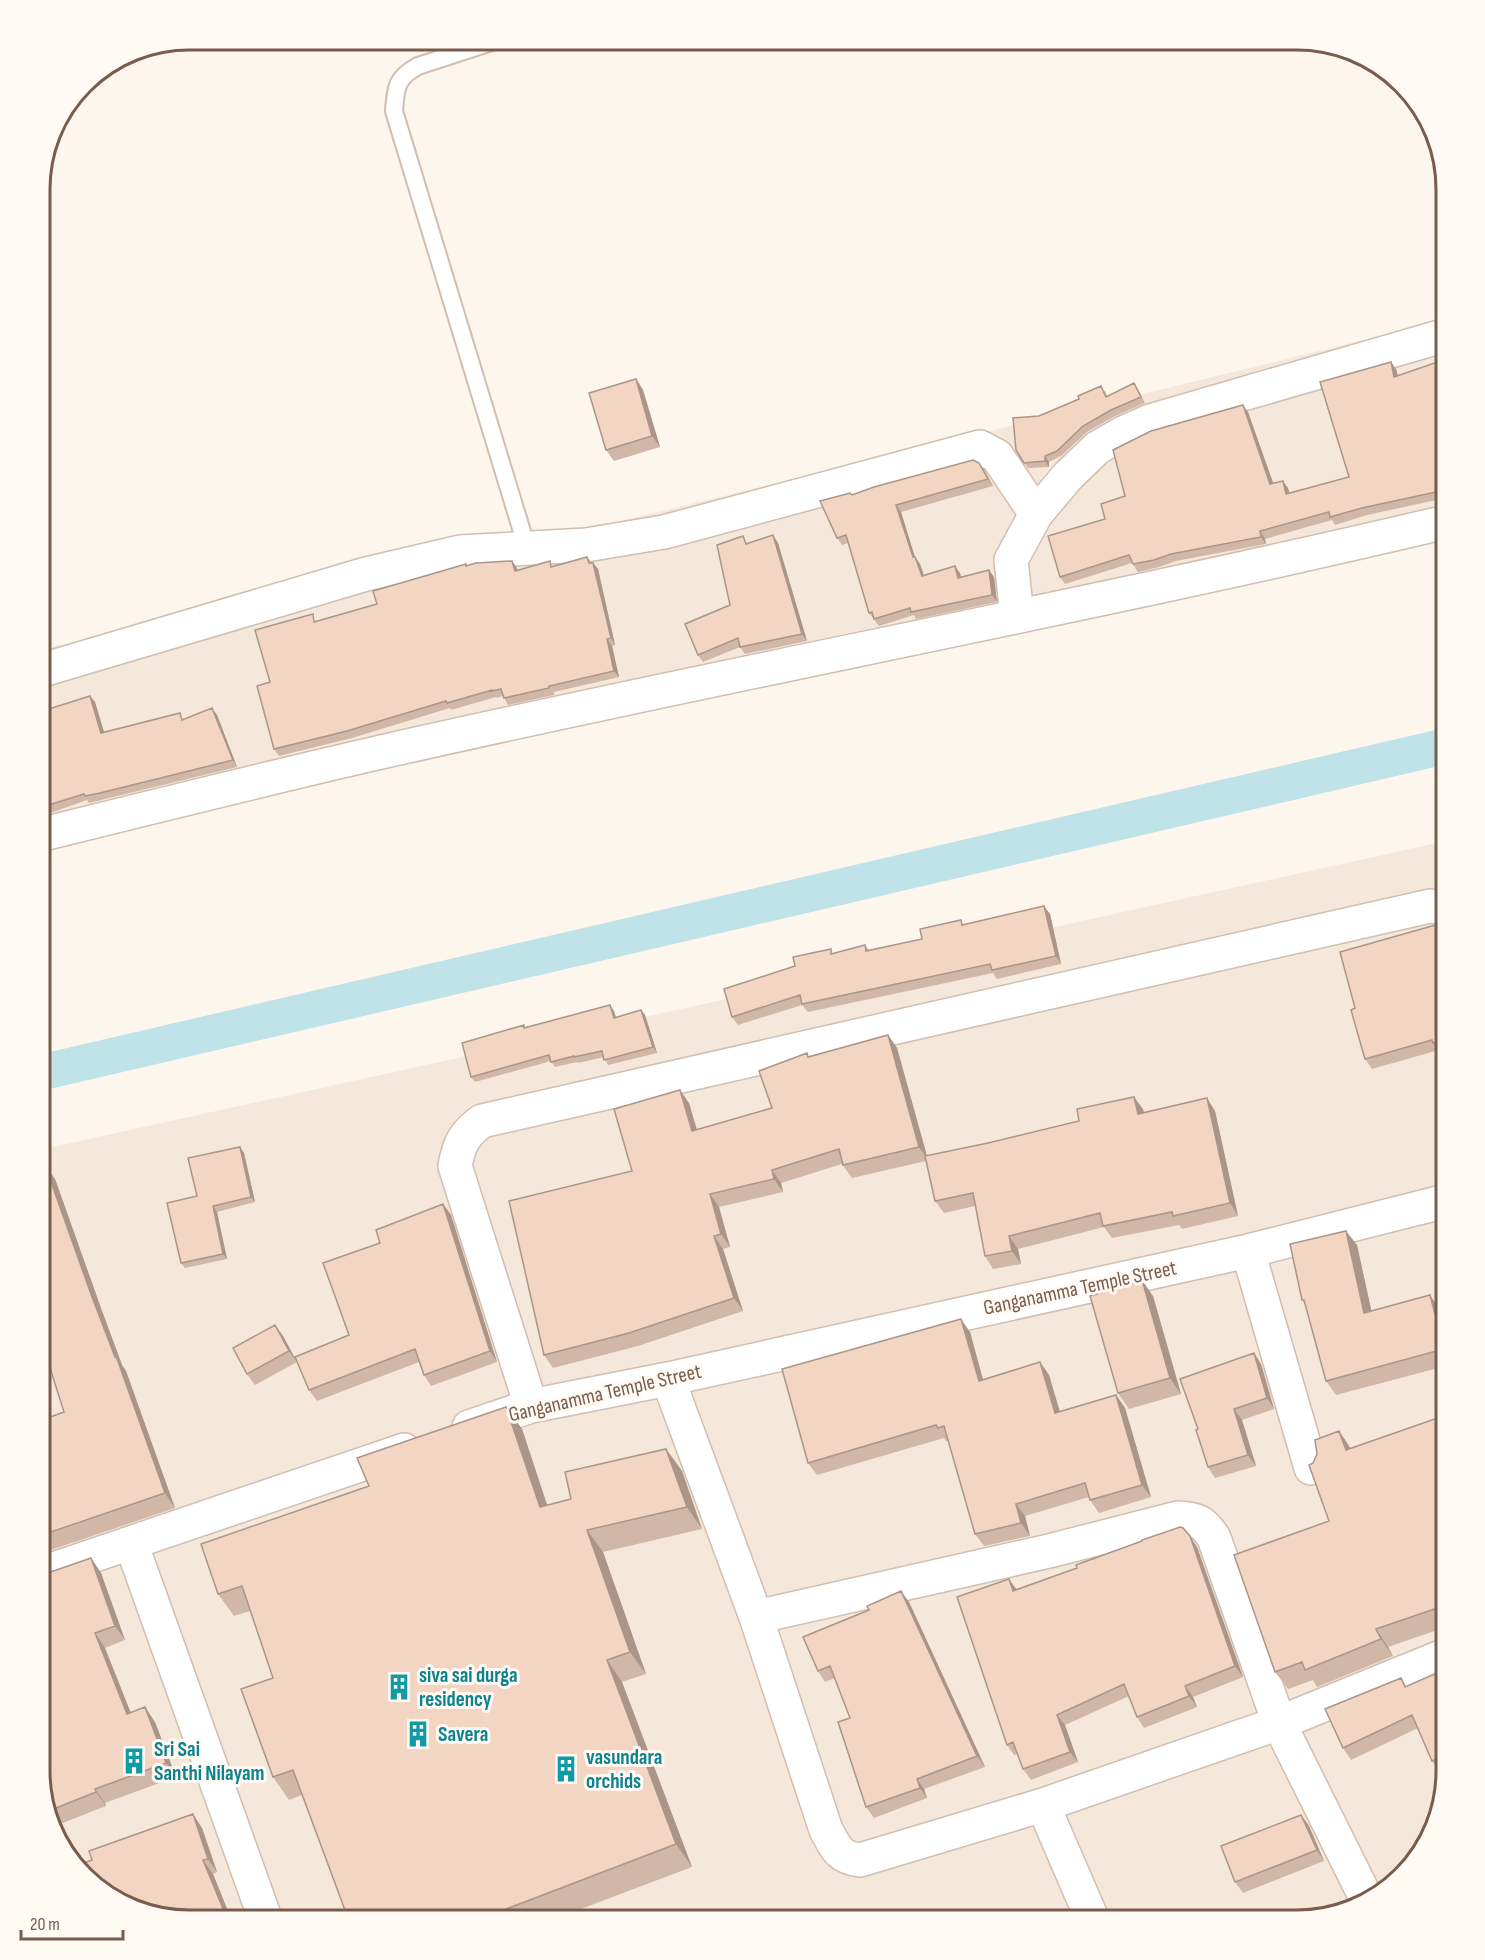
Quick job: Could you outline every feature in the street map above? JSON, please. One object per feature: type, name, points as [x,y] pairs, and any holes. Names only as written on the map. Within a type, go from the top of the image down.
[{"type":"street","points":[[1017,616],[1011,560],[1036,514],[1068,476],[1097,448],[1123,433],[1150,422],[1436,338]]},
{"type":"street","points":[[50,668],[366,574],[460,552],[586,545],[664,532],[980,447],[997,456],[1036,514]]},
{"type":"street","points":[[50,832],[377,753],[1272,563],[1436,524]]},
{"type":"street","points":[[531,1406],[455,1166],[459,1147],[469,1130],[482,1121],[1430,906],[1436,907]]},
{"type":"street","name":"Ganganamma Temple Street","points":[[50,1570],[531,1406],[1248,1251],[1436,1204]]},
{"type":"street","points":[[1248,1251],[1311,1468]]},
{"type":"street","points":[[668,1378],[756,1617],[826,1830],[837,1851],[848,1858],[860,1860],[1043,1805],[1279,1723],[1436,1659]]},
{"type":"street","points":[[756,1617],[1050,1551],[1178,1518],[1195,1519],[1206,1527],[1214,1538],[1279,1723],[1363,1893]]},
{"type":"street","points":[[131,1543],[262,1910]]},
{"type":"street","points":[[1043,1805],[1088,1910]]},
{"type":"lane","points":[[467,50],[418,66],[408,72],[398,81],[394,111],[527,548]]},
{"type":"shaded area","points":[[1436,322],[1436,514],[50,823],[50,647],[231,616]]},
{"type":"shaded area","points":[[1436,843],[1436,1772],[1433,1799],[1421,1833],[1401,1863],[1374,1887],[1333,1906],[1297,1910],[188,1910],[152,1906],[127,1896],[97,1876],[73,1849],[57,1816],[51,1790],[50,1148]]},
{"type":"building","points":[[1391,362],[1394,377],[1436,362],[1436,492],[1330,517],[1329,512],[1260,531],[1261,537],[1171,554],[1154,560],[1133,564],[1129,555],[1060,577],[1048,536],[1105,519],[1101,504],[1125,496],[1113,450],[1151,431],[1243,405],[1270,484],[1283,481],[1286,494],[1349,477],[1320,382]]},
{"type":"building","points":[[636,379],[652,436],[606,450],[589,393]]},
{"type":"building","points":[[1134,383],[1141,397],[1083,426],[1057,451],[1045,456],[1045,461],[1024,463],[1016,450],[1013,418],[1039,416],[1079,399],[1078,396],[1101,386],[1106,397]]},
{"type":"building","points":[[973,460],[979,463],[988,479],[896,505],[913,557],[915,557],[922,576],[955,566],[958,578],[989,570],[992,595],[911,612],[910,608],[874,619],[872,612],[869,613],[846,535],[837,538],[820,501],[850,493],[852,495]]},
{"type":"building","points":[[773,535],[802,634],[740,647],[738,638],[698,655],[685,624],[730,605],[717,545],[743,536],[746,544]]},
{"type":"building","points":[[587,557],[589,563],[593,563],[611,638],[607,639],[614,671],[504,698],[501,689],[492,690],[274,749],[257,686],[270,682],[255,630],[313,614],[314,622],[377,604],[373,591],[466,564],[466,566],[476,563],[512,561],[515,571],[550,561],[551,567]]},
{"type":"building","points":[[90,696],[101,733],[180,713],[182,720],[212,708],[233,760],[100,793],[85,796],[84,794],[50,805],[50,709]]},
{"type":"building","points":[[1044,906],[1056,956],[992,970],[990,964],[802,1004],[800,995],[732,1017],[724,989],[795,966],[793,957],[831,949],[831,954],[865,945],[866,951],[922,939],[920,929],[961,920],[962,925]]},
{"type":"building","points":[[1436,925],[1436,1042],[1433,1043],[1432,1040],[1365,1059],[1351,1010],[1355,1008],[1340,952]]},
{"type":"building","points":[[610,1005],[614,1018],[641,1010],[653,1047],[604,1060],[602,1051],[551,1062],[549,1055],[471,1077],[462,1043],[524,1025],[524,1028]]},
{"type":"building","points":[[888,1035],[919,1147],[843,1165],[839,1149],[772,1170],[774,1179],[710,1194],[721,1234],[714,1236],[734,1298],[629,1333],[544,1355],[509,1201],[632,1171],[614,1109],[680,1090],[692,1131],[772,1108],[759,1071],[807,1053],[808,1057]]},
{"type":"building","points":[[1134,1097],[1138,1114],[1207,1098],[1230,1203],[1173,1216],[1172,1212],[1103,1226],[1100,1213],[1009,1236],[1012,1251],[985,1256],[973,1193],[935,1201],[925,1156],[1079,1121],[1077,1109]]},
{"type":"building","points":[[240,1147],[251,1197],[213,1206],[223,1254],[181,1263],[167,1203],[197,1196],[188,1158]]},
{"type":"building","points":[[50,1179],[165,1493],[50,1532],[50,1417],[64,1412],[50,1368]]},
{"type":"building","points":[[443,1204],[490,1351],[424,1375],[415,1349],[309,1390],[295,1357],[349,1335],[323,1263],[380,1243],[376,1230]]},
{"type":"building","points":[[1346,1231],[1364,1313],[1430,1295],[1436,1318],[1436,1351],[1326,1381],[1304,1300],[1302,1300],[1290,1244]]},
{"type":"building","points":[[1142,1280],[1170,1378],[1118,1393],[1090,1296]]},
{"type":"building","points":[[961,1319],[979,1381],[1040,1362],[1055,1413],[1116,1395],[1142,1485],[1090,1500],[1085,1483],[1016,1504],[1021,1523],[975,1534],[944,1426],[938,1428],[936,1425],[808,1463],[782,1369]]},
{"type":"building","points":[[275,1325],[289,1351],[247,1374],[233,1348]]},
{"type":"building","points":[[1254,1353],[1267,1398],[1234,1409],[1248,1455],[1208,1467],[1196,1430],[1198,1429],[1180,1379]]},
{"type":"building","points":[[506,1407],[540,1507],[571,1499],[565,1472],[666,1449],[687,1507],[587,1530],[630,1652],[607,1660],[676,1844],[504,1910],[345,1910],[293,1770],[273,1777],[241,1689],[273,1678],[242,1586],[218,1594],[201,1544],[369,1486],[357,1458]]},
{"type":"building","points":[[1436,1418],[1436,1608],[1376,1629],[1381,1639],[1305,1670],[1302,1662],[1275,1672],[1234,1555],[1329,1521],[1309,1465],[1313,1463],[1317,1454],[1315,1440],[1339,1431],[1346,1450]]},
{"type":"building","points":[[1180,1527],[1190,1536],[1235,1666],[1185,1686],[1189,1696],[1137,1717],[1124,1684],[1057,1715],[1070,1752],[1023,1769],[1013,1742],[1007,1745],[957,1597],[1009,1579],[1013,1591]]},
{"type":"building","points":[[91,1558],[115,1626],[95,1633],[127,1714],[145,1707],[166,1763],[95,1789],[96,1792],[55,1808],[50,1772],[50,1572]]},
{"type":"building","points":[[901,1591],[977,1756],[917,1779],[920,1788],[866,1807],[838,1722],[850,1718],[830,1666],[818,1671],[803,1637],[869,1610],[867,1606]]},
{"type":"building","points":[[1436,1673],[1436,1759],[1432,1761],[1412,1715],[1343,1748],[1325,1709],[1401,1678],[1405,1687]]},
{"type":"building","points":[[193,1814],[208,1859],[203,1860],[223,1910],[170,1909],[152,1906],[127,1896],[111,1887],[84,1863],[92,1860],[89,1851]]},
{"type":"building","points":[[1301,1815],[1317,1850],[1235,1882],[1221,1846]]},
{"type":"waterway","points":[[50,1070],[1436,748]]},
{"type":"place","name":"siva sai durga residency","points":[[399,1687]]},
{"type":"place","name":"Savera","points":[[418,1734]]},
{"type":"place","name":"Sri Sai Santhi Nilayam","points":[[134,1761]]},
{"type":"place","name":"vasundara orchids","points":[[566,1769]]}]
